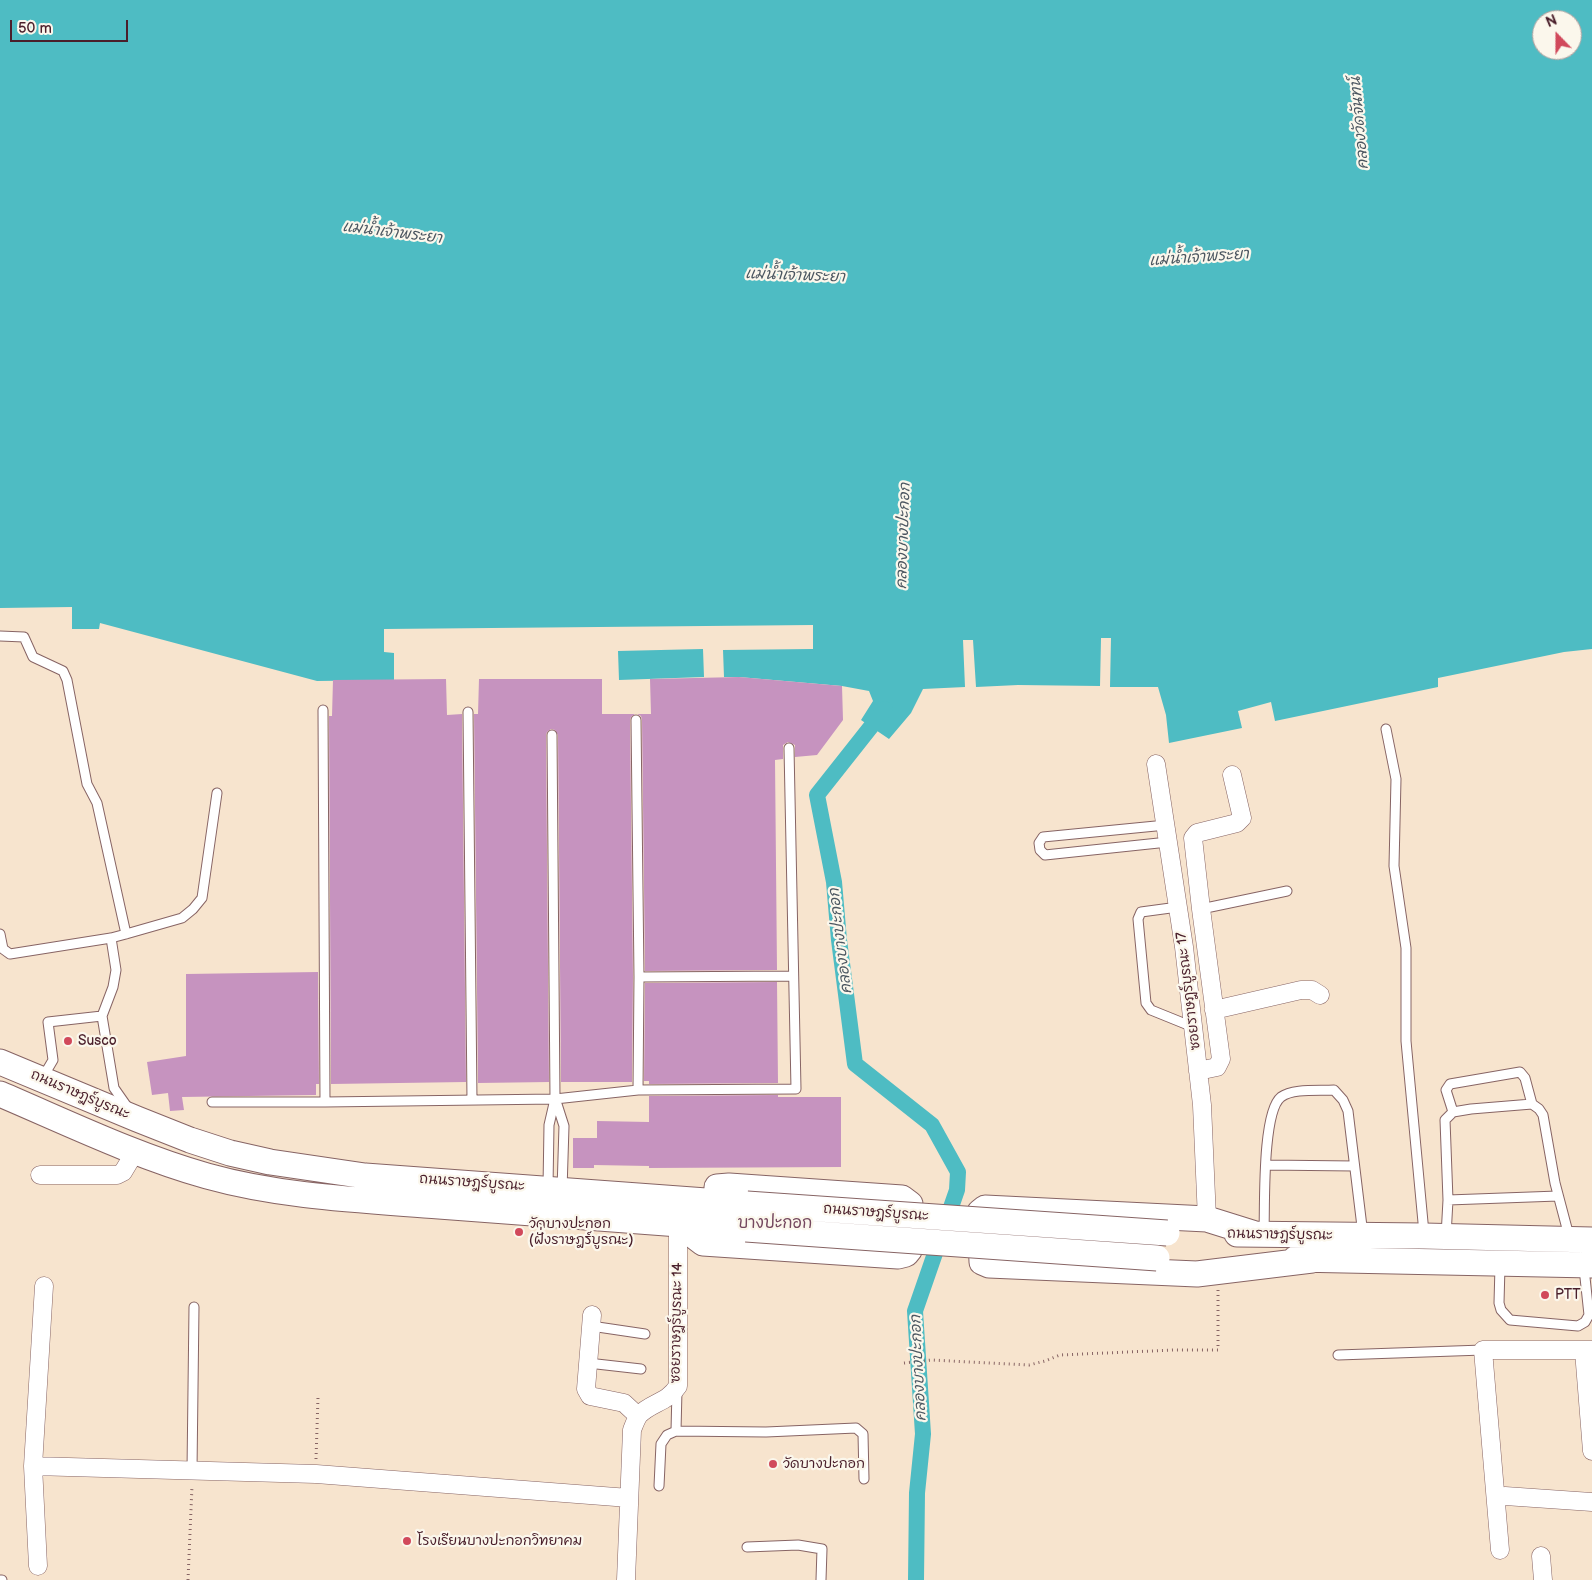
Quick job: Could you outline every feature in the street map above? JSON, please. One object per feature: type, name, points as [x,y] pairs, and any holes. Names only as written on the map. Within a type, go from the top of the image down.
[{"type":"main road","name":"ถนนราษฎร์บูรณะ","points":[[0,1062],[137,1119],[198,1142],[270,1162],[364,1176],[1167,1233],[1435,1236],[1581,1240]]},
{"type":"main road","name":"ถนนราษฎร์บูรณะ","points":[[0,1094],[135,1152],[208,1176],[243,1185],[329,1198],[1157,1258],[1588,1265]]},
{"type":"main road","points":[[632,1196],[729,1186],[902,1198],[910,1204],[910,1248],[906,1254],[898,1256],[703,1243],[678,1224]]},
{"type":"main road","points":[[1259,1235],[1207,1219],[985,1208],[980,1212],[982,1262],[988,1265],[1197,1274],[1312,1260]]},
{"type":"street","name":"ซอยราษฎร์บูรณะ 17","points":[[1156,764],[1178,907],[1202,1105],[1207,1219]]},
{"type":"street","points":[[1198,1071],[1216,1067],[1221,1059],[1193,838],[1197,833],[1237,823],[1242,818],[1232,775]]},
{"type":"street","points":[[1214,1010],[1301,990],[1312,990],[1320,995]]},
{"type":"street","points":[[40,1175],[117,1174],[123,1172],[135,1152]]},
{"type":"street","name":"ซอยราษฎร์บูรณะ 14","points":[[638,1416],[646,1409],[672,1394],[678,1386],[678,1224]]},
{"type":"street","points":[[38,1566],[33,1466],[44,1286]]},
{"type":"street","points":[[591,1320],[586,1389],[590,1396],[624,1403],[638,1416],[632,1430],[626,1580]]},
{"type":"street","points":[[1500,1550],[1483,1350],[1588,1350],[1592,1451]]},
{"type":"street","points":[[33,1466],[316,1474],[629,1498]]},
{"type":"street","points":[[1504,1496],[1592,1502]]},
{"type":"street","points":[[1541,1556],[1543,1580]]},
{"type":"lane","points":[[0,636],[24,637],[33,656],[63,670],[67,680],[87,784],[97,803],[126,934]]},
{"type":"lane","points":[[323,710],[326,1102]]},
{"type":"lane","points":[[468,712],[472,1100]]},
{"type":"lane","points":[[636,720],[639,977],[638,1090]]},
{"type":"lane","points":[[1386,729],[1396,779],[1394,866],[1406,948],[1406,1041],[1435,1236]]},
{"type":"lane","points":[[552,735],[555,1099],[549,1125],[555,1189]]},
{"type":"lane","points":[[212,1102],[555,1099],[638,1090],[796,1089],[792,976],[789,748]]},
{"type":"lane","points":[[0,934],[3,949],[10,954],[111,938],[182,918],[202,898],[217,793]]},
{"type":"lane","points":[[1167,834],[1045,855],[1040,850],[1039,843],[1043,838],[1167,834]]},
{"type":"lane","points":[[1201,908],[1287,891]]},
{"type":"lane","points":[[1178,907],[1142,912],[1138,919],[1146,1003],[1151,1010],[1193,1027]]},
{"type":"lane","points":[[111,938],[116,970],[113,986],[102,1016],[114,1088],[137,1119]]},
{"type":"lane","points":[[639,977],[792,976]]},
{"type":"lane","points":[[42,1080],[53,1060],[48,1022],[102,1016]]},
{"type":"lane","points":[[1452,1112],[1446,1090],[1450,1084],[1520,1072],[1526,1078],[1532,1104],[1542,1115],[1558,1196],[1581,1240]]},
{"type":"lane","points":[[1259,1235],[1268,1130],[1275,1105],[1282,1097],[1299,1091],[1334,1090],[1343,1100],[1348,1111],[1363,1235]]},
{"type":"lane","points":[[555,1099],[564,1126],[555,1189]]},
{"type":"lane","points":[[1435,1236],[1448,1200],[1445,1120],[1452,1112],[1532,1104]]},
{"type":"lane","points":[[1266,1165],[1354,1166]]},
{"type":"lane","points":[[1448,1200],[1558,1196]]},
{"type":"lane","points":[[1500,1263],[1498,1303],[1510,1320],[1578,1326],[1585,1322],[1589,1315],[1588,1265]]},
{"type":"lane","points":[[192,1470],[194,1307]]},
{"type":"lane","points":[[591,1320],[645,1334]]},
{"type":"lane","points":[[1338,1354],[1483,1350]]},
{"type":"lane","points":[[588,1363],[642,1369]]},
{"type":"lane","points":[[676,1431],[678,1386]]},
{"type":"lane","points":[[659,1486],[661,1444],[667,1435],[676,1431],[766,1432],[856,1428],[862,1434],[864,1479]]},
{"type":"lane","points":[[747,1547],[798,1545],[822,1549],[822,1580]]},
{"type":"path","points":[[904,1363],[932,1360],[1029,1365],[1060,1355],[1218,1350],[1218,1271]]},
{"type":"path","points":[[316,1474],[318,1397]]},
{"type":"path","points":[[188,1580],[192,1470]]},
{"type":"water","points":[[0,0],[1592,0],[1592,649],[1564,652],[1438,678],[1438,687],[1275,721],[1271,702],[1238,711],[1242,728],[1169,743],[1166,715],[1158,687],[1110,687],[1111,638],[1101,638],[1100,686],[1018,685],[976,687],[973,640],[963,640],[965,687],[923,689],[911,713],[889,739],[861,720],[873,701],[869,691],[842,686],[724,677],[723,650],[813,649],[813,625],[384,629],[384,652],[394,653],[394,680],[317,681],[100,623],[99,629],[72,629],[72,607],[0,608]]},
{"type":"water","points":[[703,649],[704,677],[619,680],[618,651]]},
{"type":"building","points":[[739,677],[842,686],[843,720],[817,755],[795,757],[795,745],[788,742],[783,745],[783,759],[775,760],[777,970],[645,971],[642,720],[641,716],[637,714],[651,714],[650,679]]},
{"type":"building","points":[[446,679],[447,715],[462,714],[466,1082],[331,1084],[329,716],[332,716],[333,680]]},
{"type":"building","points":[[479,679],[602,679],[602,714],[635,714],[630,720],[633,977],[632,1082],[561,1082],[558,735],[555,730],[551,729],[546,735],[549,1082],[478,1083],[474,714],[478,714]]},
{"type":"building","points":[[318,972],[319,1084],[316,1084],[316,1095],[182,1097],[184,1110],[170,1111],[168,1093],[152,1095],[147,1062],[186,1056],[186,974]]},
{"type":"building","points":[[777,982],[778,1083],[649,1084],[649,1081],[644,1081],[645,983]]},
{"type":"building","points":[[778,1095],[778,1097],[841,1097],[841,1167],[649,1168],[649,1166],[594,1165],[594,1168],[573,1168],[573,1138],[597,1138],[597,1121],[649,1122],[649,1096]]},
{"type":"waterway","name":"คลองบางปะกอก","points":[[885,709],[817,795],[834,882],[839,940],[855,1064],[932,1125],[958,1172],[957,1190],[915,1311],[923,1434],[917,1493],[916,1580]]},
{"type":"place","name":"Susco","points":[[68,1041]]},
{"type":"place","name":"วัดบางปะกอก (ฝั่งราษฎร์บูรณะ)","points":[[519,1232]]},
{"type":"place","name":"PTT","points":[[1545,1295]]},
{"type":"place","name":"วัดบางปะกอก","points":[[773,1464]]},
{"type":"place","name":"โรงเรียนบางปะกอกวิทยาคม","points":[[407,1541]]},
{"type":"district","name":"บางปะกอก","points":[[775,1224]]},
{"type":"water label","name":"คลองวัดจันทน์","points":[[1360,123]]},
{"type":"water label","name":"แม่น้ำเจ้าพระยา","points":[[392,233]]},
{"type":"water label","name":"แม่น้ำเจ้าพระยา","points":[[1199,258]]},
{"type":"water label","name":"แม่น้ำเจ้าพระยา","points":[[795,276]]}]
